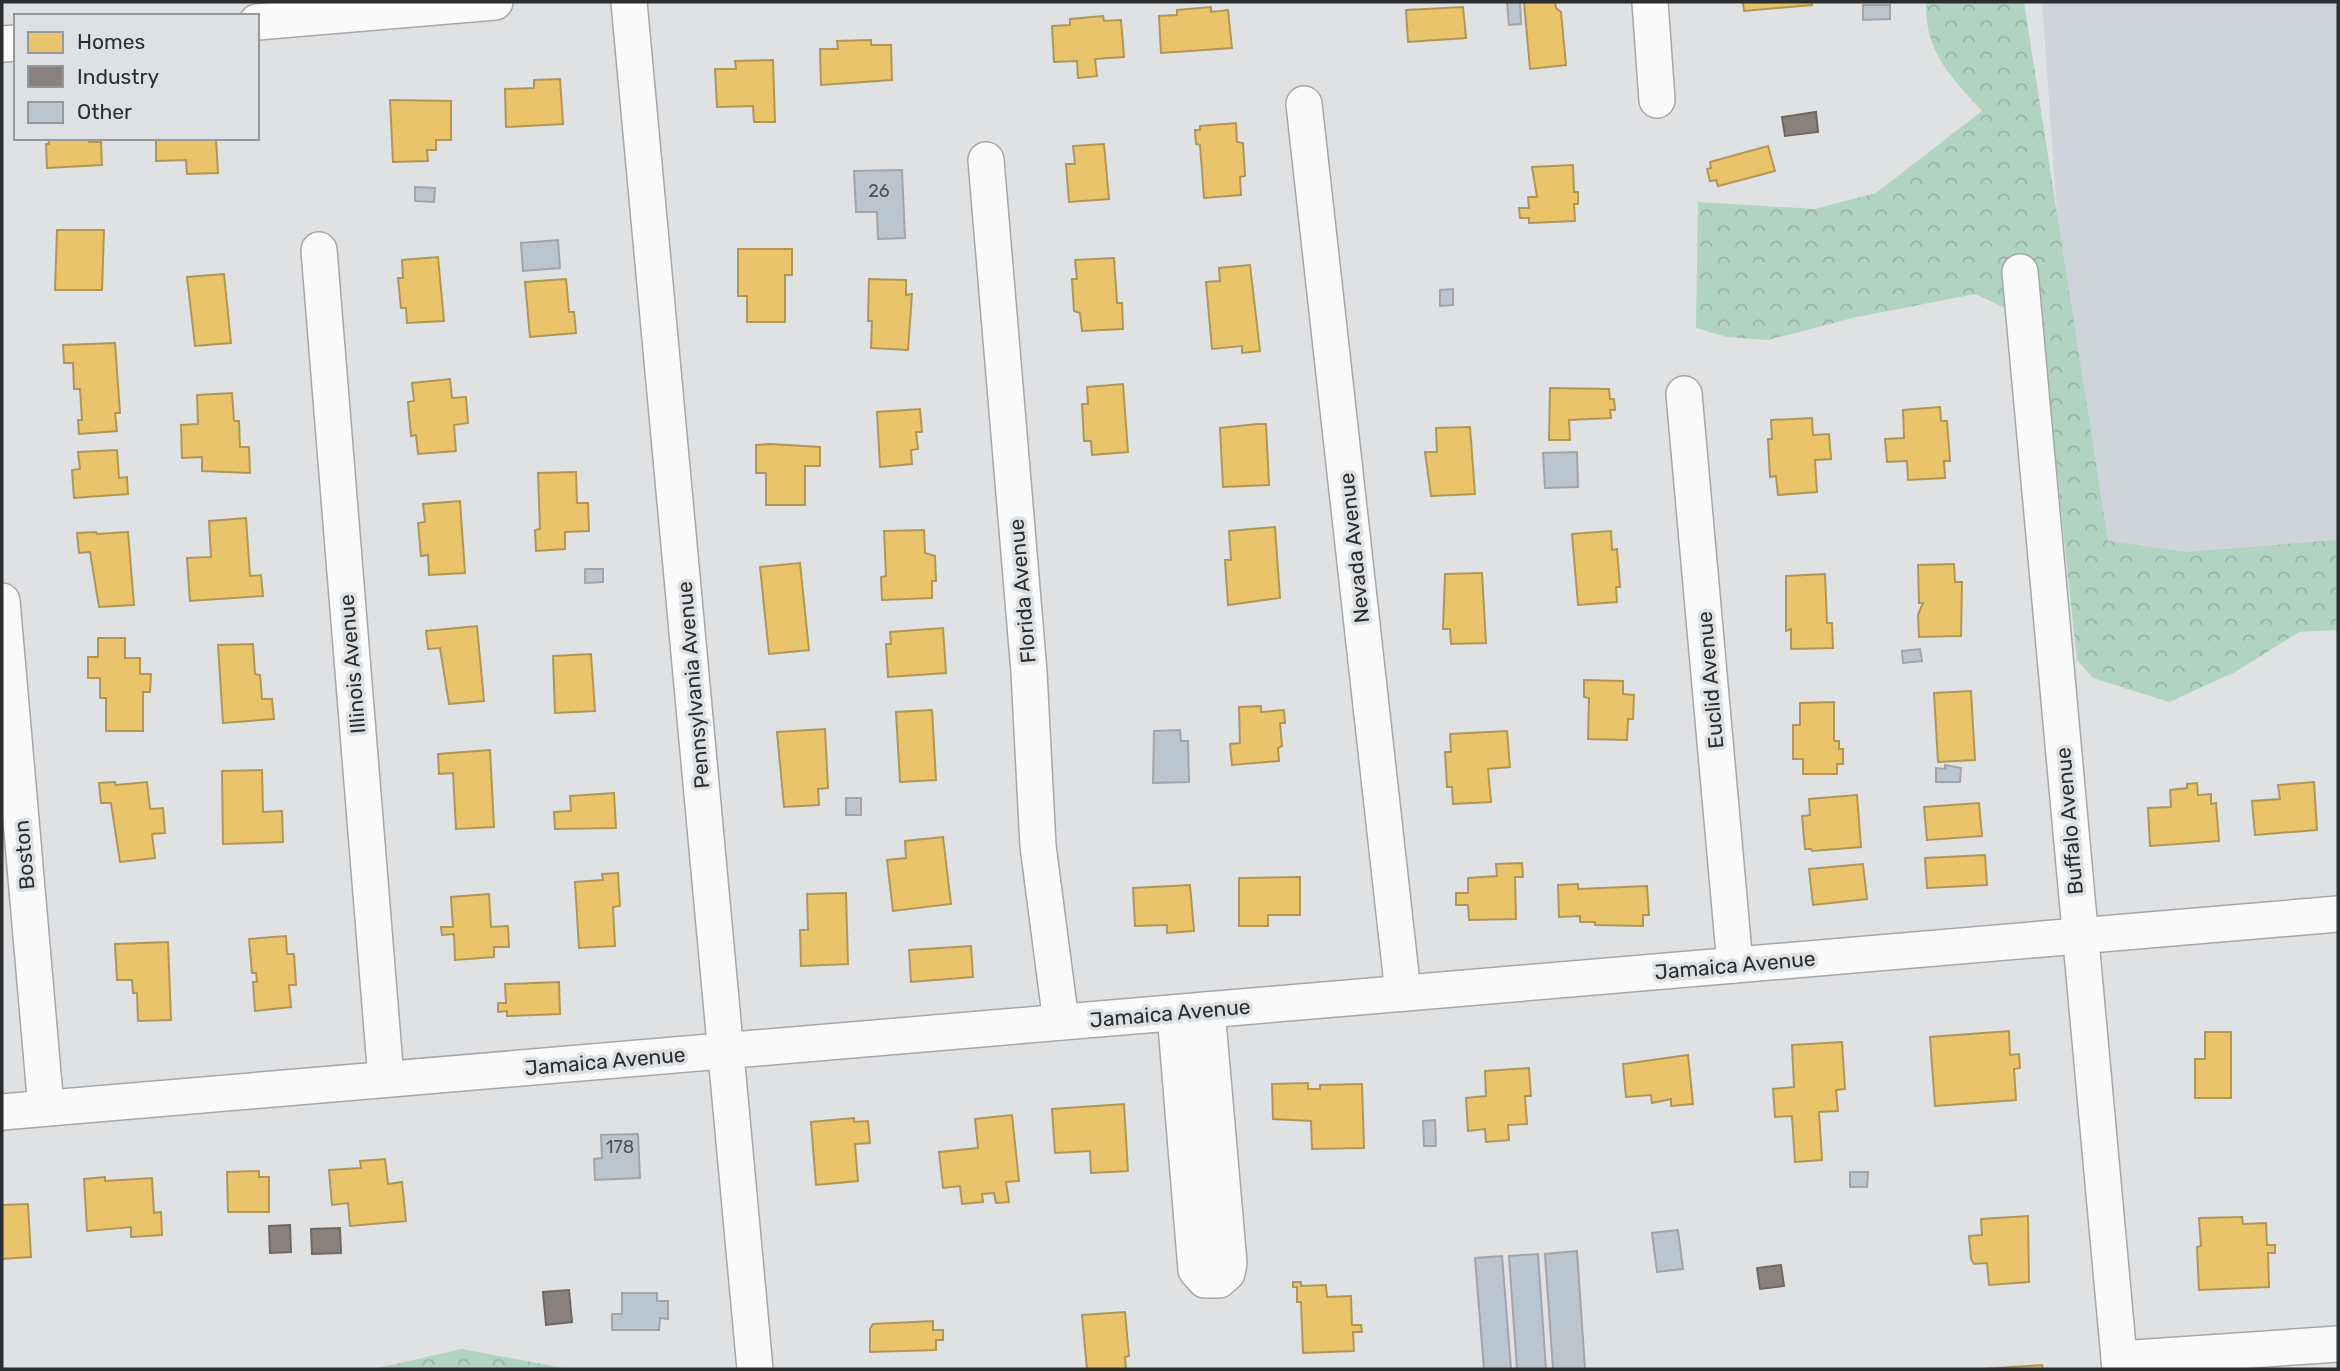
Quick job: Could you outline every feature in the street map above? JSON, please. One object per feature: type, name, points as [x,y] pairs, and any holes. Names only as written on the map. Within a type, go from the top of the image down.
[{"type":"street","points":[[259,22],[495,2]]},
{"type":"street","name":"Pennsylvania Avenue","points":[[629,2],[755,1369]]},
{"type":"street","points":[[1650,2],[1657,100]]},
{"type":"street","name":"Nevada Avenue","points":[[1304,104],[1403,993]]},
{"type":"street","name":"Florida Avenue","points":[[986,160],[1028,658],[1038,846],[1061,1022]]},
{"type":"street","name":"Illinois Avenue","points":[[319,250],[386,1079]]},
{"type":"street","name":"Buffalo Avenue","points":[[2020,272],[2120,1364]]},
{"type":"street","name":"Euclid Avenue","points":[[1684,394],[1735,965]]},
{"type":"street","name":"Boston","points":[[2,601],[46,1108]]},
{"type":"street","name":"Jamaica Avenue","points":[[2,1112],[2338,914]]},
{"type":"street","points":[[1191,1011],[1229,1263],[1227,1273],[1219,1280],[1205,1280],[1196,1270],[1191,1011]]},
{"type":"street","points":[[2120,1364],[2338,1344]]},
{"type":"shaded area","points":[[2042,2],[2338,2],[2338,583],[2085,604]]},
{"type":"green space","points":[[1926,2],[2024,2],[2108,541],[2186,552],[2338,540],[2338,630],[2299,632],[2235,672],[2169,702],[2093,678],[2077,660],[2041,325],[1975,294],[1852,318],[1768,340],[1727,337],[1696,328],[1698,202],[1815,209],[1876,193],[1982,111],[1950,74],[1935,49],[1927,20]]},
{"type":"green space","points":[[462,1349],[569,1369],[373,1369]]},
{"type":"building: Homes","points":[[1524,2],[1555,2],[1556,8],[1561,12],[1566,65],[1530,69]]},
{"type":"building: Homes","points":[[1743,2],[1812,2],[1812,5],[1744,11]]},
{"type":"building: Homes","points":[[1211,7],[1211,12],[1228,10],[1232,48],[1161,53],[1159,16],[1177,15],[1177,10]]},
{"type":"building: Homes","points":[[1463,7],[1466,38],[1408,42],[1406,10]]},
{"type":"building: Homes","points":[[1103,16],[1104,21],[1121,20],[1124,57],[1095,59],[1097,76],[1078,78],[1077,61],[1054,62],[1052,26],[1070,25],[1070,19]]},
{"type":"building: Homes","points":[[871,40],[871,45],[891,45],[892,80],[821,85],[820,49],[838,49],[837,41]]},
{"type":"building: Homes","points":[[773,60],[775,122],[754,122],[753,106],[717,107],[715,69],[736,69],[735,61]]},
{"type":"building: Homes","points":[[560,79],[563,124],[506,127],[505,89],[534,88],[534,80]]},
{"type":"building: Homes","points":[[390,100],[451,101],[451,140],[436,140],[436,150],[427,150],[428,161],[393,162]]},
{"type":"building: Homes","points":[[1236,123],[1237,142],[1243,143],[1245,176],[1240,177],[1241,195],[1204,198],[1200,145],[1196,144],[1195,130],[1200,130],[1200,126]]},
{"type":"building: Homes","points":[[48,140],[101,142],[102,165],[47,168],[46,144],[49,144]]},
{"type":"building: Homes","points":[[156,140],[216,140],[218,173],[187,174],[186,160],[156,161]]},
{"type":"building: Homes","points":[[1104,144],[1109,199],[1069,202],[1066,164],[1075,164],[1073,146]]},
{"type":"building: Homes","points":[[1768,146],[1775,171],[1718,186],[1716,180],[1710,181],[1707,169],[1711,168],[1710,162]]},
{"type":"building: Homes","points":[[1573,165],[1574,192],[1578,192],[1578,204],[1574,204],[1575,221],[1529,223],[1529,218],[1520,218],[1519,208],[1529,208],[1528,197],[1537,197],[1532,167]]},
{"type":"building: Homes","points":[[57,230],[104,230],[102,290],[55,290]]},
{"type":"building: Homes","points":[[738,249],[792,249],[792,275],[785,275],[785,322],[747,322],[747,296],[738,296]]},
{"type":"building: Homes","points":[[438,257],[444,321],[407,323],[406,308],[401,308],[398,278],[403,278],[402,260]]},
{"type":"building: Homes","points":[[1114,258],[1117,303],[1122,303],[1123,329],[1082,331],[1080,313],[1074,311],[1072,279],[1077,279],[1075,260]]},
{"type":"building: Homes","points":[[1250,265],[1260,351],[1242,353],[1242,346],[1212,349],[1206,282],[1220,281],[1219,268]]},
{"type":"building: Homes","points":[[224,274],[231,343],[195,346],[187,277]]},
{"type":"building: Homes","points":[[566,279],[569,312],[574,312],[576,333],[530,337],[525,282]]},
{"type":"building: Homes","points":[[869,279],[906,280],[906,295],[912,294],[908,350],[871,348],[872,321],[868,321]]},
{"type":"building: Homes","points":[[115,343],[120,413],[115,413],[117,431],[79,434],[78,420],[82,420],[80,389],[74,389],[73,363],[64,363],[63,345]]},
{"type":"building: Homes","points":[[450,379],[452,398],[466,397],[468,423],[454,425],[456,451],[418,454],[416,435],[411,436],[408,402],[414,401],[412,383]]},
{"type":"building: Homes","points":[[1123,384],[1128,452],[1092,455],[1091,441],[1084,441],[1082,404],[1088,404],[1087,387]]},
{"type":"building: Homes","points":[[1550,388],[1609,389],[1615,410],[1610,410],[1611,418],[1569,420],[1570,440],[1549,440]]},
{"type":"building: Homes","points":[[232,393],[234,421],[239,421],[240,447],[249,447],[250,473],[202,471],[202,457],[182,458],[181,425],[198,424],[197,395]]},
{"type":"building: Homes","points":[[1940,407],[1941,421],[1947,421],[1950,461],[1944,461],[1945,478],[1908,480],[1907,461],[1887,462],[1885,439],[1904,438],[1903,410]]},
{"type":"building: Homes","points":[[920,409],[922,432],[916,432],[918,449],[911,450],[912,464],[880,467],[877,412]]},
{"type":"building: Homes","points":[[1812,418],[1813,435],[1829,434],[1831,459],[1815,460],[1817,492],[1778,495],[1776,476],[1770,477],[1768,439],[1772,439],[1771,420]]},
{"type":"building: Homes","points":[[1266,424],[1269,485],[1223,487],[1220,428]]},
{"type":"building: Homes","points":[[1470,427],[1475,494],[1431,496],[1425,452],[1437,452],[1436,428]]},
{"type":"building: Homes","points":[[756,445],[820,447],[820,466],[805,466],[805,505],[766,505],[766,473],[756,473]]},
{"type":"building: Homes","points":[[117,450],[119,478],[127,477],[128,494],[74,498],[72,470],[80,469],[78,452]]},
{"type":"building: Homes","points":[[576,472],[577,503],[588,503],[589,531],[565,532],[565,549],[536,551],[535,530],[540,529],[538,473]]},
{"type":"building: Homes","points":[[460,501],[465,573],[429,575],[428,555],[421,556],[418,523],[425,522],[423,504]]},
{"type":"building: Homes","points":[[246,518],[250,576],[261,575],[263,596],[190,601],[187,558],[211,557],[209,521]]},
{"type":"building: Homes","points":[[1275,527],[1280,598],[1228,605],[1225,560],[1231,560],[1229,531]]},
{"type":"building: Homes","points":[[924,530],[925,553],[935,556],[936,581],[932,581],[932,598],[882,600],[881,577],[886,576],[884,531]]},
{"type":"building: Homes","points":[[1611,531],[1612,550],[1617,549],[1620,587],[1616,587],[1617,602],[1578,605],[1572,534]]},
{"type":"building: Homes","points":[[128,532],[134,605],[99,607],[90,552],[79,553],[77,533]]},
{"type":"building: Homes","points":[[800,563],[809,650],[769,654],[760,567]]},
{"type":"building: Homes","points":[[1954,564],[1955,582],[1962,582],[1961,636],[1919,637],[1918,615],[1923,603],[1919,603],[1918,565]]},
{"type":"building: Homes","points":[[1482,573],[1486,643],[1451,644],[1450,629],[1443,629],[1445,574]]},
{"type":"building: Homes","points":[[1825,574],[1827,623],[1832,623],[1833,648],[1791,649],[1791,629],[1786,631],[1786,576]]},
{"type":"building: Homes","points":[[477,626],[484,701],[449,704],[440,648],[428,649],[426,631]]},
{"type":"building: Homes","points":[[943,628],[946,673],[888,677],[886,644],[891,644],[890,632]]},
{"type":"building: Homes","points":[[98,638],[125,638],[125,658],[140,658],[140,674],[151,674],[150,692],[143,692],[143,731],[106,731],[106,698],[100,698],[100,678],[88,678],[88,657],[98,657]]},
{"type":"building: Homes","points":[[253,644],[255,674],[260,675],[262,699],[272,699],[274,719],[223,723],[218,645]]},
{"type":"building: Homes","points":[[591,654],[595,711],[555,713],[553,656]]},
{"type":"building: Homes","points":[[1584,680],[1623,681],[1623,694],[1634,695],[1633,719],[1628,719],[1627,740],[1588,739],[1589,698],[1584,697]]},
{"type":"building: Homes","points":[[1971,691],[1975,760],[1938,762],[1934,693]]},
{"type":"building: Homes","points":[[1834,702],[1834,741],[1839,741],[1839,749],[1843,749],[1843,764],[1837,764],[1837,774],[1803,774],[1803,759],[1793,759],[1793,725],[1800,725],[1800,703]]},
{"type":"building: Homes","points":[[1261,706],[1261,712],[1284,710],[1285,723],[1280,723],[1282,746],[1278,748],[1279,761],[1232,765],[1230,744],[1240,743],[1239,707]]},
{"type":"building: Homes","points":[[932,710],[936,780],[900,782],[896,712]]},
{"type":"building: Homes","points":[[825,729],[828,788],[818,789],[819,805],[784,807],[777,732]]},
{"type":"building: Homes","points":[[1507,731],[1510,767],[1488,769],[1491,802],[1453,804],[1452,787],[1447,787],[1445,752],[1451,752],[1450,734]]},
{"type":"building: Homes","points":[[490,750],[494,827],[456,829],[453,773],[439,774],[438,754]]},
{"type":"building: Homes","points":[[262,770],[263,812],[282,811],[283,842],[223,844],[222,771]]},
{"type":"building: Homes","points":[[115,782],[116,785],[147,782],[150,809],[163,808],[165,833],[152,834],[155,858],[120,862],[111,803],[101,803],[99,783]]},
{"type":"building: Homes","points":[[2314,782],[2317,830],[2255,835],[2252,801],[2280,799],[2278,785]]},
{"type":"building: Homes","points":[[2197,783],[2198,795],[2211,794],[2211,804],[2216,803],[2219,841],[2150,846],[2148,808],[2171,807],[2170,790],[2187,788],[2187,784]]},
{"type":"building: Homes","points":[[614,793],[616,828],[555,829],[554,812],[571,811],[570,796]]},
{"type":"building: Homes","points":[[1857,795],[1861,847],[1812,851],[1805,849],[1802,816],[1810,815],[1809,799]]},
{"type":"building: Homes","points":[[1979,803],[1982,836],[1927,840],[1924,807]]},
{"type":"building: Homes","points":[[943,837],[951,904],[893,911],[887,860],[906,858],[905,841]]},
{"type":"building: Homes","points":[[1985,855],[1987,885],[1927,888],[1925,858]]},
{"type":"building: Homes","points":[[1522,863],[1523,877],[1515,877],[1516,919],[1469,920],[1468,905],[1456,905],[1456,893],[1468,893],[1468,878],[1497,876],[1496,864]]},
{"type":"building: Homes","points":[[1863,864],[1867,899],[1813,905],[1809,869]]},
{"type":"building: Homes","points":[[618,873],[620,906],[613,907],[615,946],[579,948],[575,882],[603,880],[602,874]]},
{"type":"building: Homes","points":[[1300,877],[1300,915],[1268,915],[1268,926],[1239,926],[1239,878]]},
{"type":"building: Homes","points":[[1578,884],[1578,889],[1647,886],[1649,915],[1643,915],[1643,926],[1595,925],[1595,922],[1580,922],[1580,916],[1559,917],[1558,885]]},
{"type":"building: Homes","points":[[1190,885],[1194,931],[1167,933],[1167,925],[1135,926],[1133,888]]},
{"type":"building: Homes","points":[[846,893],[848,964],[801,966],[800,930],[808,930],[807,894]]},
{"type":"building: Homes","points":[[489,894],[491,927],[508,926],[509,947],[494,947],[494,957],[455,960],[454,934],[442,935],[441,927],[453,927],[451,897]]},
{"type":"building: Homes","points":[[286,936],[287,954],[294,954],[296,985],[289,985],[291,1007],[255,1011],[253,982],[257,982],[256,973],[252,973],[249,939]]},
{"type":"building: Homes","points":[[168,942],[171,1020],[138,1021],[137,993],[133,993],[132,980],[117,980],[115,944]]},
{"type":"building: Homes","points":[[971,946],[973,977],[911,982],[909,950]]},
{"type":"building: Homes","points":[[559,982],[560,1014],[507,1016],[507,1011],[498,1012],[498,1003],[506,1003],[505,984]]},
{"type":"building: Homes","points":[[2009,1031],[2010,1055],[2019,1054],[2020,1068],[2014,1069],[2016,1100],[1935,1106],[1930,1037]]},
{"type":"building: Homes","points":[[2205,1032],[2231,1032],[2231,1098],[2195,1098],[2195,1059],[2205,1059]]},
{"type":"building: Homes","points":[[1842,1042],[1845,1089],[1836,1090],[1838,1111],[1819,1112],[1822,1160],[1795,1162],[1792,1116],[1775,1117],[1773,1089],[1794,1087],[1792,1045]]},
{"type":"building: Homes","points":[[1688,1055],[1693,1104],[1671,1106],[1671,1099],[1652,1103],[1651,1095],[1626,1097],[1623,1064]]},
{"type":"building: Homes","points":[[1529,1068],[1531,1096],[1525,1096],[1527,1124],[1508,1125],[1509,1140],[1486,1142],[1485,1129],[1468,1131],[1466,1098],[1486,1096],[1485,1071]]},
{"type":"building: Homes","points":[[1308,1083],[1308,1089],[1320,1089],[1320,1085],[1362,1084],[1364,1148],[1312,1149],[1311,1121],[1273,1119],[1272,1084]]},
{"type":"building: Homes","points":[[1124,1104],[1128,1171],[1091,1173],[1090,1151],[1055,1153],[1052,1109]]},
{"type":"building: Homes","points":[[1012,1115],[1019,1181],[1006,1182],[1009,1202],[996,1203],[994,1193],[982,1194],[983,1202],[962,1204],[960,1186],[943,1188],[939,1152],[978,1148],[975,1119]]},
{"type":"building: Homes","points":[[854,1118],[854,1122],[868,1121],[870,1143],[855,1144],[858,1181],[816,1185],[811,1122]]},
{"type":"building: Homes","points":[[385,1159],[388,1184],[402,1182],[406,1221],[350,1226],[348,1203],[332,1205],[329,1170],[361,1168],[360,1161]]},
{"type":"building: Homes","points":[[259,1171],[259,1177],[269,1177],[269,1212],[228,1212],[227,1172]]},
{"type":"building: Homes","points":[[105,1177],[105,1181],[152,1178],[154,1213],[161,1212],[162,1235],[131,1237],[131,1227],[87,1231],[84,1179]]},
{"type":"building: Homes","points":[[28,1204],[31,1257],[2,1259],[2,1205]]},
{"type":"building: Homes","points":[[2028,1216],[2029,1282],[1989,1285],[1987,1263],[1974,1264],[1971,1259],[1969,1236],[1982,1235],[1981,1219]]},
{"type":"building: Homes","points":[[2242,1217],[2243,1224],[2266,1223],[2267,1245],[2275,1245],[2275,1253],[2268,1253],[2269,1287],[2199,1290],[2199,1218]]},
{"type":"building: Homes","points":[[1293,1282],[1301,1282],[1301,1286],[1326,1285],[1327,1297],[1351,1296],[1352,1325],[1361,1325],[1362,1332],[1353,1332],[1354,1351],[1303,1353],[1301,1302],[1297,1302],[1297,1287],[1293,1287]]},
{"type":"building: Homes","points":[[1125,1312],[1129,1356],[1125,1357],[1126,1369],[1087,1369],[1082,1315]]},
{"type":"building: Homes","points":[[933,1321],[933,1330],[943,1330],[943,1340],[936,1340],[936,1350],[870,1352],[870,1329],[873,1324]]},
{"type":"building: Homes","points":[[2042,1365],[2043,1369],[1983,1369]]},
{"type":"building: Industry","points":[[1816,112],[1818,132],[1785,136],[1782,117]]},
{"type":"building: Industry","points":[[290,1225],[291,1252],[270,1253],[269,1226]]},
{"type":"building: Industry","points":[[340,1228],[341,1253],[312,1254],[311,1229]]},
{"type":"building: Industry","points":[[1781,1265],[1784,1286],[1760,1289],[1757,1268]]},
{"type":"building: Industry","points":[[569,1290],[572,1322],[546,1325],[543,1292]]},
{"type":"building: Other","points":[[1507,2],[1520,2],[1521,24],[1509,25]]},
{"type":"building: Other","points":[[1863,5],[1890,5],[1890,19],[1863,20]]},
{"type":"building: Other","points":[[902,170],[905,238],[878,239],[877,212],[856,212],[854,171]]},
{"type":"building: Other","points":[[415,187],[435,188],[434,202],[415,201]]},
{"type":"building: Other","points":[[558,240],[560,268],[523,271],[521,243]]},
{"type":"building: Other","points":[[1453,289],[1453,305],[1440,306],[1440,290]]},
{"type":"building: Other","points":[[1577,452],[1578,487],[1545,488],[1543,453]]},
{"type":"building: Other","points":[[585,569],[603,569],[603,582],[585,583]]},
{"type":"building: Other","points":[[1920,649],[1922,661],[1903,663],[1902,651]]},
{"type":"building: Other","points":[[1180,730],[1181,741],[1188,741],[1189,782],[1153,783],[1154,731]]},
{"type":"building: Other","points":[[1945,765],[1961,768],[1960,782],[1936,782],[1936,768],[1945,769]]},
{"type":"building: Other","points":[[846,798],[861,798],[861,815],[846,815]]},
{"type":"building: Other","points":[[1435,1120],[1436,1146],[1424,1146],[1423,1121]]},
{"type":"building: Other","points":[[638,1134],[640,1178],[595,1180],[594,1159],[602,1158],[601,1135]]},
{"type":"building: Other","points":[[1850,1172],[1868,1172],[1867,1187],[1850,1187]]},
{"type":"building: Other","points":[[1678,1230],[1683,1269],[1657,1272],[1652,1233]]},
{"type":"building: Other","points":[[1577,1251],[1585,1369],[1553,1369],[1545,1254]]},
{"type":"building: Other","points":[[1538,1254],[1546,1369],[1517,1369],[1509,1256]]},
{"type":"building: Other","points":[[1502,1256],[1511,1369],[1484,1369],[1475,1258]]},
{"type":"building: Other","points":[[622,1293],[657,1293],[657,1301],[668,1301],[668,1319],[660,1318],[659,1330],[612,1330],[612,1314],[622,1314]]}]
